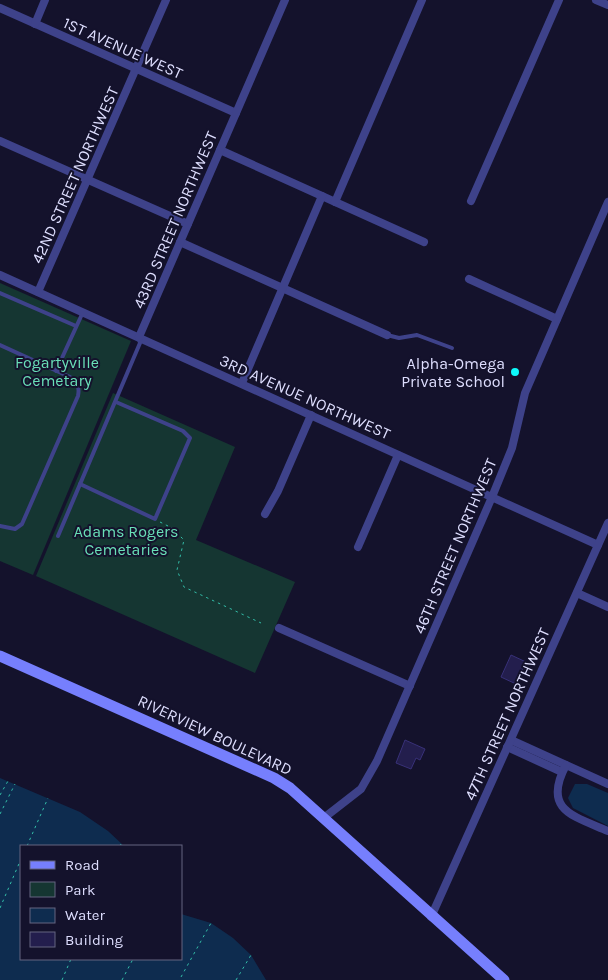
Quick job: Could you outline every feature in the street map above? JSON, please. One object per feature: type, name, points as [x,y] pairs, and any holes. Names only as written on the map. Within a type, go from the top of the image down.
[{"type":"street","points":[[35,24],[45,0]]},
{"type":"street","name":"42ND STREET NORTHWEST","points":[[38,292],[166,0]]},
{"type":"street","name":"43RD STREET NORTHWEST","points":[[139,337],[286,0]]},
{"type":"street","points":[[335,202],[422,0]]},
{"type":"street","points":[[471,201],[559,0]]},
{"type":"street","points":[[596,0],[608,5]]},
{"type":"street","name":"1ST AVENUE WEST","points":[[0,8],[236,113]]},
{"type":"street","points":[[0,141],[188,224]]},
{"type":"street","points":[[220,150],[424,242]]},
{"type":"street","points":[[242,383],[322,196]]},
{"type":"street","name":"46TH STREET NORTHWEST","points":[[325,817],[354,796],[368,780],[492,497],[512,448],[525,393],[608,202]]},
{"type":"street","points":[[180,242],[386,335]]},
{"type":"street","name":"3RD AVENUE NORTHWEST","points":[[0,275],[598,545]]},
{"type":"street","points":[[469,279],[557,319]]},
{"type":"street","points":[[265,514],[278,491],[311,415]]},
{"type":"street","points":[[358,547],[398,454]]},
{"type":"street","name":"47TH STREET NORTHWEST","points":[[432,917],[608,523]]},
{"type":"street","points":[[577,593],[608,607]]},
{"type":"street","points":[[279,628],[410,686]]},
{"type":"street","name":"RIVERVIEW BOULEVARD","points":[[0,656],[274,778],[299,794],[432,917],[504,980]]},
{"type":"street","points":[[509,744],[564,769],[608,784]]},
{"type":"street","points":[[564,769],[556,788],[557,799],[562,808],[576,817],[608,831]]},
{"type":"lane","points":[[0,293],[76,326]]},
{"type":"lane","points":[[56,372],[82,312]]},
{"type":"lane","points":[[386,335],[398,338],[417,335],[452,348]]},
{"type":"lane","points":[[58,536],[116,402],[140,342],[139,337]]},
{"type":"lane","points":[[0,345],[77,383],[78,396],[22,524],[15,529],[0,526]]},
{"type":"lane","points":[[80,484],[155,520],[190,438],[183,431],[116,402]]},
{"type":"path","points":[[155,520],[172,528],[184,540],[177,570],[184,587],[261,623]]},
{"type":"path","points":[[0,795],[8,781]]},
{"type":"path","points":[[0,814],[14,784]]},
{"type":"path","points":[[27,845],[48,798]]},
{"type":"path","points":[[0,908],[20,861]]},
{"type":"path","points":[[181,977],[210,924]]},
{"type":"path","points":[[236,980],[252,955]]},
{"type":"path","points":[[62,980],[71,960]]},
{"type":"path","points":[[122,980],[132,960]]},
{"type":"green space","name":"Fogartyville Cemetary","points":[[0,283],[131,341],[33,575],[0,561]]},
{"type":"green space","name":"Adams Rogers Cemetaries","points":[[113,393],[235,447],[196,540],[295,582],[255,673],[36,576]]},
{"type":"water","points":[[0,778],[80,812],[108,831],[123,845],[20,845],[20,960],[182,960],[182,914],[211,923],[233,938],[251,955],[266,980],[0,980]]},
{"type":"water","points":[[575,784],[587,784],[608,793],[608,826],[573,808],[568,798]]},
{"type":"building","points":[[511,655],[526,662],[516,684],[501,677]]},
{"type":"building","points":[[405,740],[425,749],[420,760],[416,758],[411,769],[396,763]]},
{"type":"place","name":"Alpha-Omega Private School","points":[[515,372]]}]
